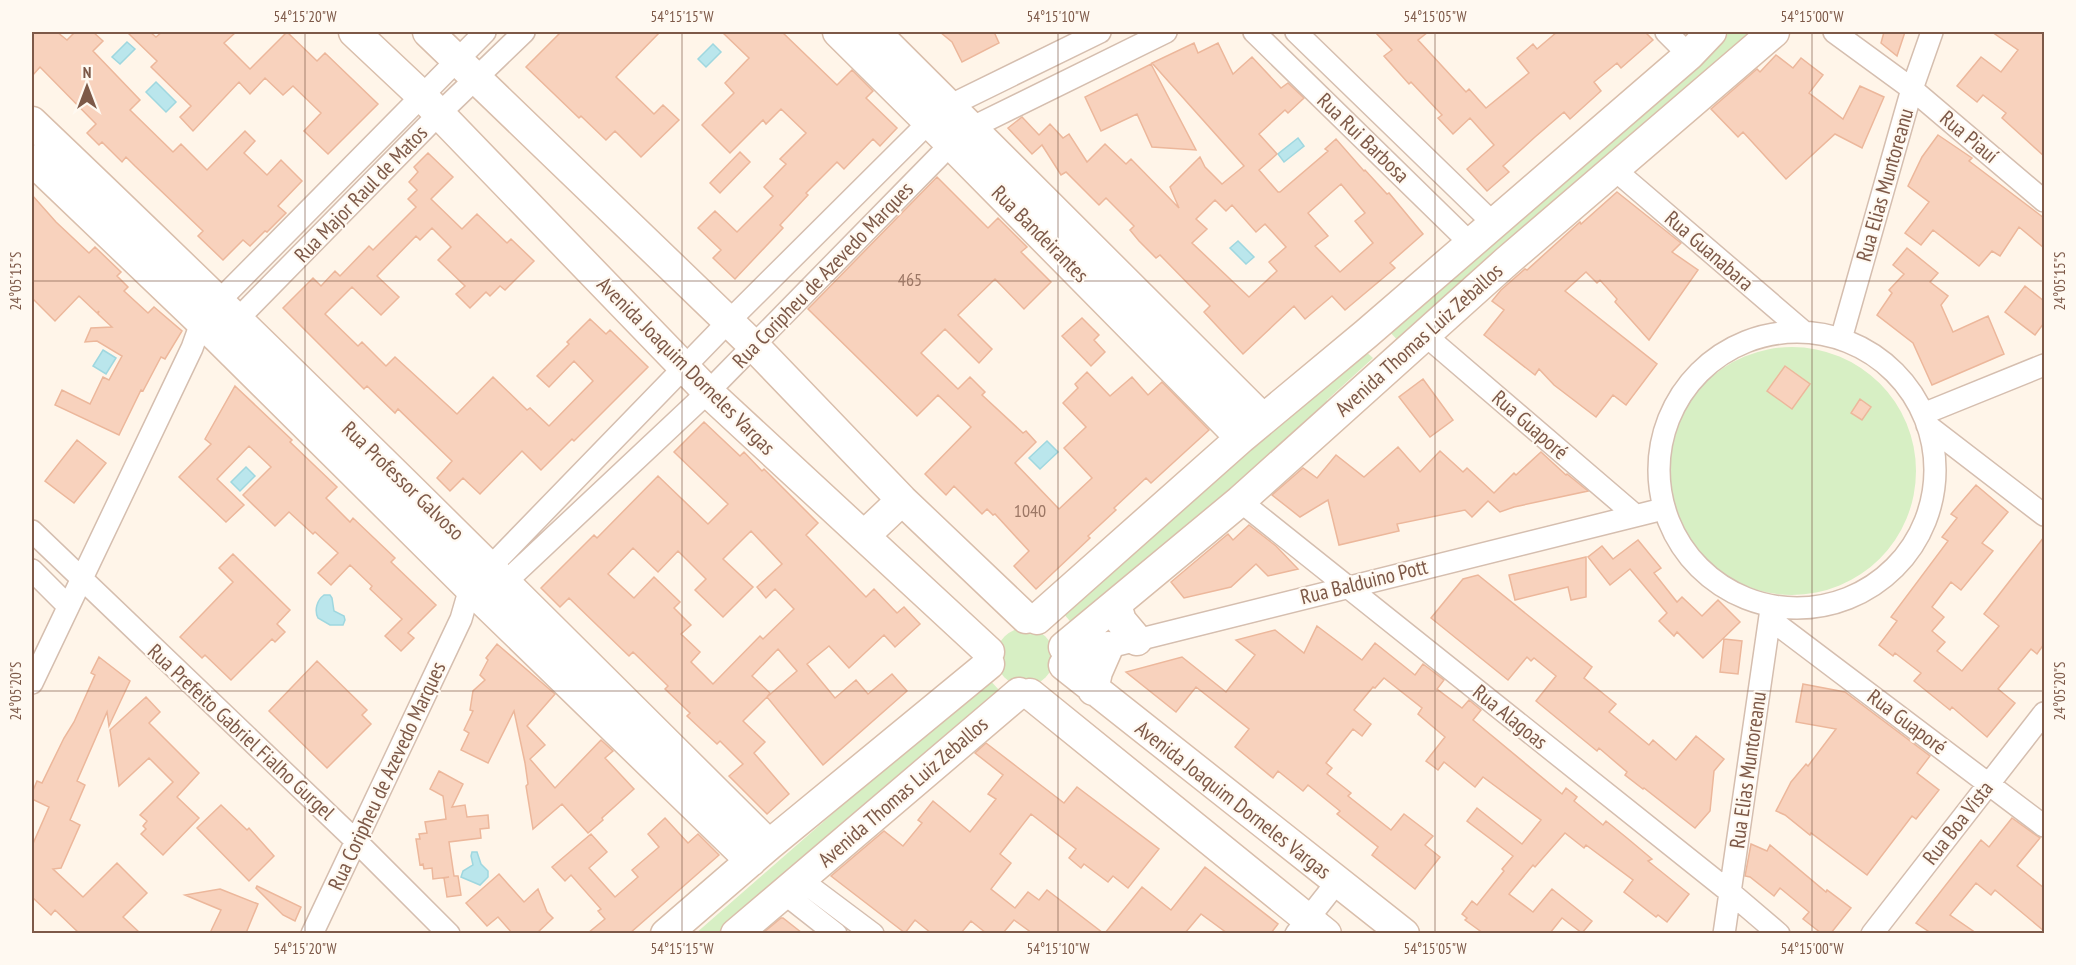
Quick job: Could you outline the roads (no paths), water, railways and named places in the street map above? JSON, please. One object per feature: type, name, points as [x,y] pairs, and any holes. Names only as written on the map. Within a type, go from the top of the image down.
[{"type":"street","name":"Avenida Joaquim Dorneles Vargas","points":[[354,32],[430,105],[708,393],[864,536],[989,658],[994,675],[1001,684],[1024,693],[1310,929]]},
{"type":"street","name":"Avenida Joaquim Dorneles Vargas","points":[[428,32],[754,346],[902,500],[1031,618],[1053,627],[1061,638],[1064,657],[1093,690],[1337,882],[1386,928]]},
{"type":"street","name":"Rua Major Raul de Matos","points":[[466,69],[485,32]]},
{"type":"street","name":"Rua Major Raul de Matos","points":[[32,683],[80,579],[213,326],[466,69],[524,32]]},
{"type":"street","name":"Rua Bandeirantes","points":[[875,32],[939,114]]},
{"type":"street","name":"Rua Coripheu de Azevedo Marques","points":[[312,933],[482,591],[683,367],[939,114],[1100,32]]},
{"type":"street","name":"Rua Coripheu de Azevedo Marques","points":[[482,591],[708,393],[961,136],[1166,32]]},
{"type":"street","name":"Rua Rui Barbosa","points":[[1254,32],[1471,244]]},
{"type":"street","name":"Rua Rui Barbosa","points":[[1296,32],[1494,224]]},
{"type":"street","points":[[1666,32],[1704,38]]},
{"type":"street","name":"Avenida Thomas Luiz Zeballos","points":[[736,933],[1024,693],[1041,691],[1052,685],[1060,675],[1064,657],[1116,604],[1240,501],[1506,262],[1774,32]]},
{"type":"street","name":"Rua Piauí","points":[[1834,32],[1912,89],[2044,201]]},
{"type":"street","name":"Rua Elias Muntoreanu","points":[[1841,339],[1912,89],[1932,32]]},
{"type":"street","name":"Rua Bandeirantes","points":[[842,33],[939,114],[1252,428]]},
{"type":"street","name":"Avenida Thomas Luiz Zeballos","points":[[666,933],[989,658],[993,638],[1001,627],[1014,620],[1031,618],[1471,244],[1704,38]]},
{"type":"street","points":[[1046,58],[1060,84]]},
{"type":"street","points":[[1348,123],[1370,103]]},
{"type":"street","name":"Rua Professor Galvoso","points":[[32,122],[66,174],[136,240],[213,326],[359,458],[482,591],[617,712],[760,853]]},
{"type":"street","name":"Rua Professor Galvoso","points":[[32,160],[66,174]]},
{"type":"street","name":"Rua Guanabara","points":[[1615,170],[1804,332]]},
{"type":"street","points":[[1804,332],[1841,339],[1867,351],[1890,368],[1909,389],[1925,419],[1934,450],[1934,485],[1931,502],[1923,527],[1910,549],[1893,569],[1872,585],[1849,597],[1824,605],[1771,612],[1725,587],[1704,572],[1677,539],[1664,508],[1658,480],[1659,451],[1666,422],[1680,396],[1692,381],[1720,355],[1746,341],[1775,334],[1804,332]]},
{"type":"street","points":[[1357,395],[1373,372],[1376,360],[1376,351],[1365,334]]},
{"type":"street","name":"Rua Guaporé","points":[[1425,335],[1635,515]]},
{"type":"street","points":[[1925,419],[2044,365]]},
{"type":"street","points":[[1925,419],[2044,515]]},
{"type":"street","points":[[864,536],[902,500]]},
{"type":"street","name":"Rua Alagoas","points":[[1240,501],[1731,892],[1779,933]]},
{"type":"street","name":"Rua Balduino Pott","points":[[1064,657],[1664,508]]},
{"type":"street","name":"Rua Prefeito Gabriel Fialho Gurgel","points":[[32,531],[449,933]]},
{"type":"street","points":[[32,570],[68,606]]},
{"type":"street","points":[[1116,604],[1121,621],[1137,640]]},
{"type":"street","name":"Rua Elias Muntoreanu","points":[[1724,933],[1771,612]]},
{"type":"street","name":"Rua Guaporé","points":[[1771,612],[2044,826]]},
{"type":"street","points":[[1093,690],[1097,672],[1108,647]]},
{"type":"street","name":"Rua Boa Vista","points":[[1872,933],[2044,713]]},
{"type":"street","points":[[1310,929],[1337,882]]},
{"type":"street","points":[[792,886],[836,933]]},
{"type":"street","points":[[792,886],[873,933]]},
{"type":"water","points":[[127,42],[135,49],[120,64],[112,57]]},
{"type":"water","points":[[713,44],[721,52],[706,67],[698,59]]},
{"type":"water","points":[[156,82],[176,102],[166,112],[146,92]]},
{"type":"water","points":[[1298,138],[1304,146],[1284,162],[1278,154]]},
{"type":"water","points":[[1238,241],[1254,257],[1246,264],[1230,248]]},
{"type":"water","points":[[103,350],[116,358],[106,374],[93,366]]},
{"type":"water","points":[[1047,441],[1058,452],[1040,469],[1029,458]]},
{"type":"water","points":[[246,467],[255,476],[240,491],[231,482]]},
{"type":"water","points":[[324,595],[330,595],[334,611],[344,616],[343,625],[330,625],[318,618],[317,605]]},
{"type":"water","points":[[472,852],[477,852],[481,864],[488,871],[488,877],[480,885],[461,877],[463,871],[473,865]]}]
